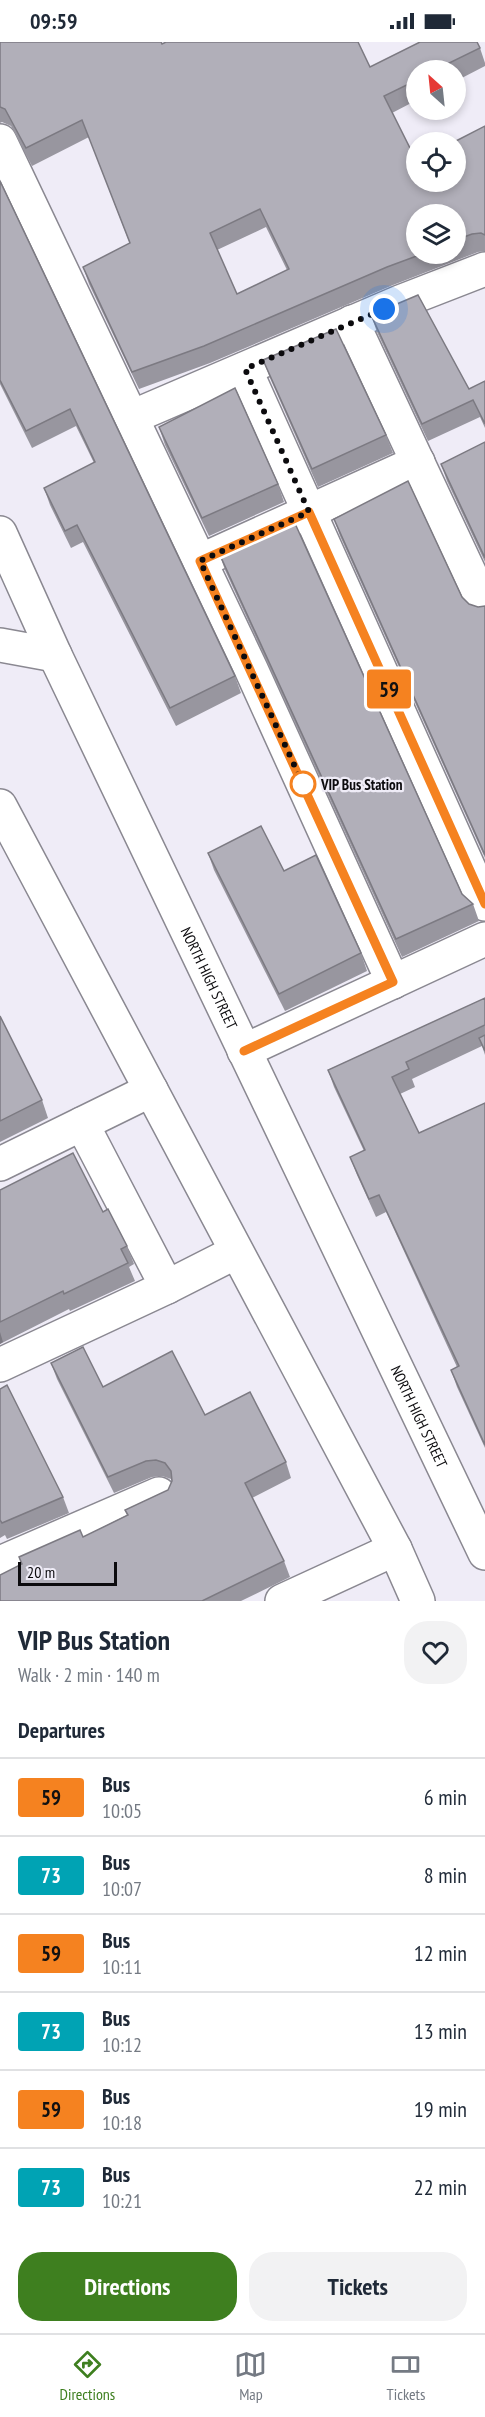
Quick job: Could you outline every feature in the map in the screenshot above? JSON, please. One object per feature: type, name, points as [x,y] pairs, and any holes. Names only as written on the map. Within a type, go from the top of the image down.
[{"type":"main road","points":[[0,141],[200,561],[393,982]]},
{"type":"main road","points":[[132,417],[352,322],[485,269]]},
{"type":"main road","points":[[352,322],[485,606]]},
{"type":"main road","points":[[245,369],[485,904]]},
{"type":"main road","points":[[200,561],[418,462]]},
{"type":"main road","name":"NORTH HIGH STREET","points":[[0,532],[55,655],[244,1051],[478,1520],[485,1553]]},
{"type":"main road","points":[[0,645],[55,655]]},
{"type":"main road","points":[[0,806],[395,1549],[418,1601]]},
{"type":"main road","points":[[244,1051],[485,939]]},
{"type":"main road","points":[[0,1164],[151,1090]]},
{"type":"main road","points":[[82,1124],[167,1287]]},
{"type":"main road","points":[[3,1357],[167,1287],[236,1252]]},
{"type":"main road","points":[[0,1563],[159,1494]]},
{"type":"main road","points":[[282,1601],[395,1549]]},
{"type":"building","points":[[0,42],[161,42],[162,44],[166,42],[358,42],[370,67],[420,42],[477,42],[480,48],[455,60],[406,60],[406,85],[384,96],[406,140],[406,192],[466,192],[466,136],[485,126],[485,235],[481,233],[466,236],[466,204],[406,204],[406,260],[204,346],[132,372],[83,267],[130,243],[82,120],[26,148],[5,109],[0,107]],"holes":[[[260,209],[289,269],[237,294],[210,233]]]},
{"type":"building","points":[[0,181],[235,676],[170,708],[77,525],[65,531],[44,488],[95,462],[70,409],[26,431],[0,380]]},
{"type":"building","points":[[418,295],[469,389],[485,381],[485,424],[473,400],[422,424],[371,315]]},
{"type":"building","points":[[336,329],[386,435],[312,469],[263,360]]},
{"type":"building","points":[[235,388],[278,484],[202,518],[159,427]]},
{"type":"building","points":[[485,442],[485,558],[441,464]]},
{"type":"building","points":[[408,481],[462,597],[469,604],[478,607],[485,606],[485,855],[334,519]]},
{"type":"building","points":[[293,519],[462,894],[473,904],[396,939],[219,553]]},
{"type":"building","points":[[261,826],[284,871],[316,855],[361,953],[279,994],[208,853]]},
{"type":"building","points":[[485,998],[485,1025],[406,1062],[409,1069],[392,1077],[419,1133],[485,1103],[485,1445],[451,1370],[459,1366],[379,1195],[369,1199],[350,1157],[365,1150],[328,1070]]},
{"type":"building","points":[[0,1016],[42,1100],[0,1121]]},
{"type":"building","points":[[485,1035],[485,1051],[479,1038]]},
{"type":"building","points":[[73,1153],[103,1212],[108,1209],[127,1246],[121,1249],[128,1263],[0,1322],[0,1190]]},
{"type":"building","points":[[83,1347],[103,1387],[172,1351],[205,1415],[250,1392],[286,1462],[245,1483],[284,1561],[202,1601],[0,1601],[0,1575],[22,1564],[19,1557],[80,1530],[83,1537],[128,1515],[125,1510],[168,1490],[172,1481],[171,1471],[165,1463],[156,1460],[146,1461],[108,1477],[51,1363]]},
{"type":"building","points":[[7,1385],[63,1497],[2,1523],[0,1520],[0,1389]]},
{"type":"bus line","name":"59","points":[[244,1051],[393,982],[200,561],[309,512],[485,904]]},
{"type":"place","name":"VIP Bus Station","points":[[303,784]]},
{"type":"route","points":[[303,784],[200,561],[309,512],[245,369],[384,309]]}]
